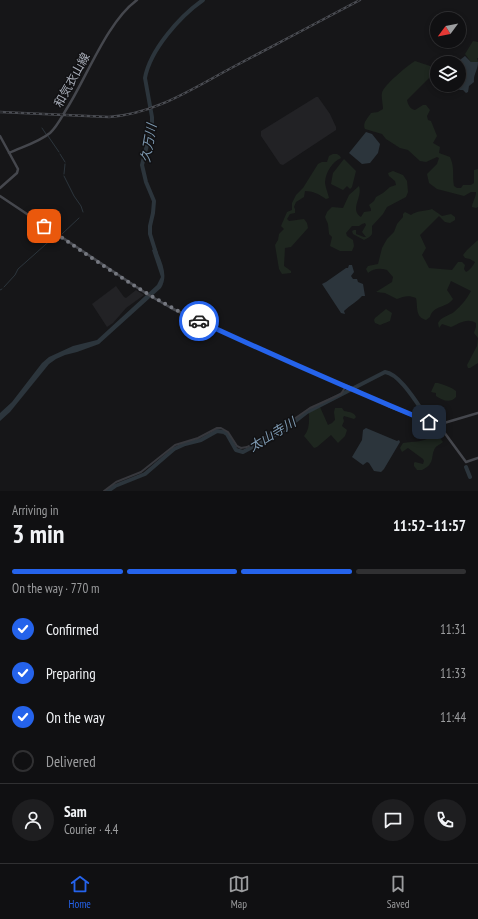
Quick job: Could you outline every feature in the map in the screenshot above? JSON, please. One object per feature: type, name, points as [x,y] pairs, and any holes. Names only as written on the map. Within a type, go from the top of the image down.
[{"type":"main road","name":"和気衣山線","points":[[9,153],[46,135],[54,128],[80,86],[113,25],[125,10],[137,0]]},
{"type":"main road","points":[[0,136],[18,170],[17,173],[0,188]]},
{"type":"main road","points":[[0,196],[147,294],[185,315],[354,389],[388,406],[429,422],[441,423],[478,413]]},
{"type":"main road","points":[[441,423],[442,428],[466,462],[478,458]]},
{"type":"street","points":[[104,491],[116,482],[141,472],[175,445],[201,437],[217,428],[226,429],[237,446],[241,448],[247,447],[281,428],[310,408],[341,394],[346,386]]},
{"type":"shaded area","points":[[473,41],[478,42],[478,62],[471,62],[465,54]]},
{"type":"shaded area","points":[[466,57],[471,62],[478,62],[474,82],[469,86],[468,92],[466,93]]},
{"type":"shaded area","points":[[415,61],[430,66],[430,77],[407,100],[408,104],[415,110],[423,105],[426,105],[430,110],[427,116],[428,120],[431,121],[437,136],[433,143],[440,147],[439,153],[450,157],[452,161],[454,186],[461,188],[463,185],[471,185],[474,183],[474,170],[478,169],[478,207],[476,208],[472,207],[476,192],[471,192],[464,196],[437,189],[429,183],[427,174],[437,164],[439,158],[437,157],[426,162],[420,161],[408,150],[400,148],[386,139],[382,134],[365,129],[364,127],[371,113],[378,112],[383,109],[383,90]]},
{"type":"shaded area","points":[[318,97],[330,114],[336,130],[283,165],[280,164],[261,136],[261,131]]},
{"type":"shaded area","points":[[366,132],[372,134],[380,144],[378,153],[370,163],[362,164],[349,153]]},
{"type":"shaded area","points":[[337,154],[341,158],[332,165],[326,178],[325,184],[329,198],[326,199],[316,193],[305,191],[304,197],[296,202],[294,207],[295,213],[290,214],[287,219],[289,221],[304,219],[308,228],[291,247],[285,248],[284,266],[291,271],[291,273],[282,274],[279,269],[275,245],[279,234],[284,229],[281,226],[287,212],[292,210],[292,203],[296,195],[303,188],[318,164],[327,162],[329,156]]},
{"type":"shaded area","points":[[344,159],[356,171],[352,187],[350,189],[347,186],[343,190],[331,184],[333,173]]},
{"type":"shaded area","points":[[393,171],[403,175],[407,181],[408,192],[406,197],[387,207],[372,226],[371,236],[364,240],[353,234],[352,231],[356,230],[356,234],[366,237],[362,232],[366,225],[365,223],[359,226],[352,226],[346,233],[347,236],[353,240],[354,246],[352,251],[340,251],[330,246],[332,237],[329,234],[328,224],[325,217],[327,212],[332,207],[343,208],[349,195],[359,186],[360,190],[356,211],[361,217],[364,212],[371,211],[369,205],[376,197],[390,187],[396,185],[395,181],[389,176],[388,173]]},
{"type":"shaded area","points":[[432,209],[442,216],[451,214],[455,217],[455,220],[450,223],[445,222],[439,216],[420,235],[426,248],[422,255],[429,268],[452,270],[458,262],[462,262],[465,265],[464,269],[466,272],[475,262],[465,258],[463,255],[478,240],[478,338],[474,333],[476,323],[473,321],[466,321],[451,327],[442,324],[439,328],[438,323],[441,319],[454,312],[466,300],[471,291],[451,281],[447,290],[453,299],[447,304],[434,310],[430,317],[426,320],[420,317],[416,298],[406,296],[397,299],[385,293],[376,292],[392,282],[393,277],[387,270],[377,269],[368,273],[366,269],[368,266],[378,264],[382,248],[387,239],[394,232],[397,224],[405,212],[411,215]]},
{"type":"shaded area","points":[[156,248],[164,273],[161,288],[99,344],[65,355],[49,364],[10,412],[0,421],[0,413],[12,402],[42,363],[49,357],[73,346],[97,340],[157,285],[161,277],[152,250]]},
{"type":"shaded area","points":[[349,265],[352,265],[354,272],[351,276],[353,279],[357,279],[358,282],[363,284],[365,296],[362,296],[346,309],[344,311],[345,314],[341,313],[322,284],[348,268]]},
{"type":"shaded area","points":[[116,286],[126,298],[136,290],[144,295],[126,308],[113,323],[107,327],[92,304]]},
{"type":"shaded area","points":[[386,309],[392,313],[390,321],[380,325],[375,323],[375,318]]},
{"type":"shaded area","points":[[478,338],[478,363],[468,368],[467,365],[477,346]]},
{"type":"shaded area","points":[[435,383],[450,387],[456,391],[456,397],[449,401],[443,400],[436,396],[436,393],[431,392]]},
{"type":"shaded area","points":[[320,407],[328,425],[335,420],[335,408],[342,408],[344,411],[353,413],[356,417],[354,419],[344,416],[342,426],[347,430],[345,436],[338,443],[331,435],[314,448],[304,436],[308,428],[309,412]]},
{"type":"shaded area","points":[[366,428],[397,441],[399,440],[400,442],[381,472],[374,471],[369,463],[367,462],[363,465],[352,457],[362,440],[363,430]]},
{"type":"shaded area","points":[[433,434],[440,435],[443,442],[435,448],[429,465],[422,470],[417,470],[414,463],[423,464],[423,459],[408,448],[402,452],[400,448],[403,443],[427,439]]},
{"type":"waterway","name":"久万川","points":[[156,253],[150,234],[154,201],[146,182],[142,165],[152,125],[145,78],[153,56],[167,34],[185,15],[203,0]]},
{"type":"waterway","points":[[42,128],[46,134]]},
{"type":"waterway","points":[[48,136],[59,152]]},
{"type":"waterway","points":[[60,154],[65,162]]},
{"type":"waterway","points":[[64,174],[65,164]]},
{"type":"waterway","points":[[64,176],[83,212]]},
{"type":"waterway","points":[[62,234],[79,218]]},
{"type":"waterway","points":[[4,287],[15,275],[18,269],[54,237]]},
{"type":"waterway","name":"太山寺川","points":[[108,491],[115,486],[145,474],[174,449],[185,444],[201,440],[217,431],[227,434],[236,450],[243,452],[284,430],[307,412],[385,372],[391,374],[403,385],[429,420]]},
{"type":"waterway","name":"太山寺川","points":[[466,467],[470,477]]},
{"type":"railway","points":[[0,112],[109,117],[143,111],[190,91],[360,0]]},
{"type":"way so far","points":[[44,226],[163,304],[199,321]]},
{"type":"route","points":[[199,321],[328,379],[353,388],[388,406],[429,422]]}]
